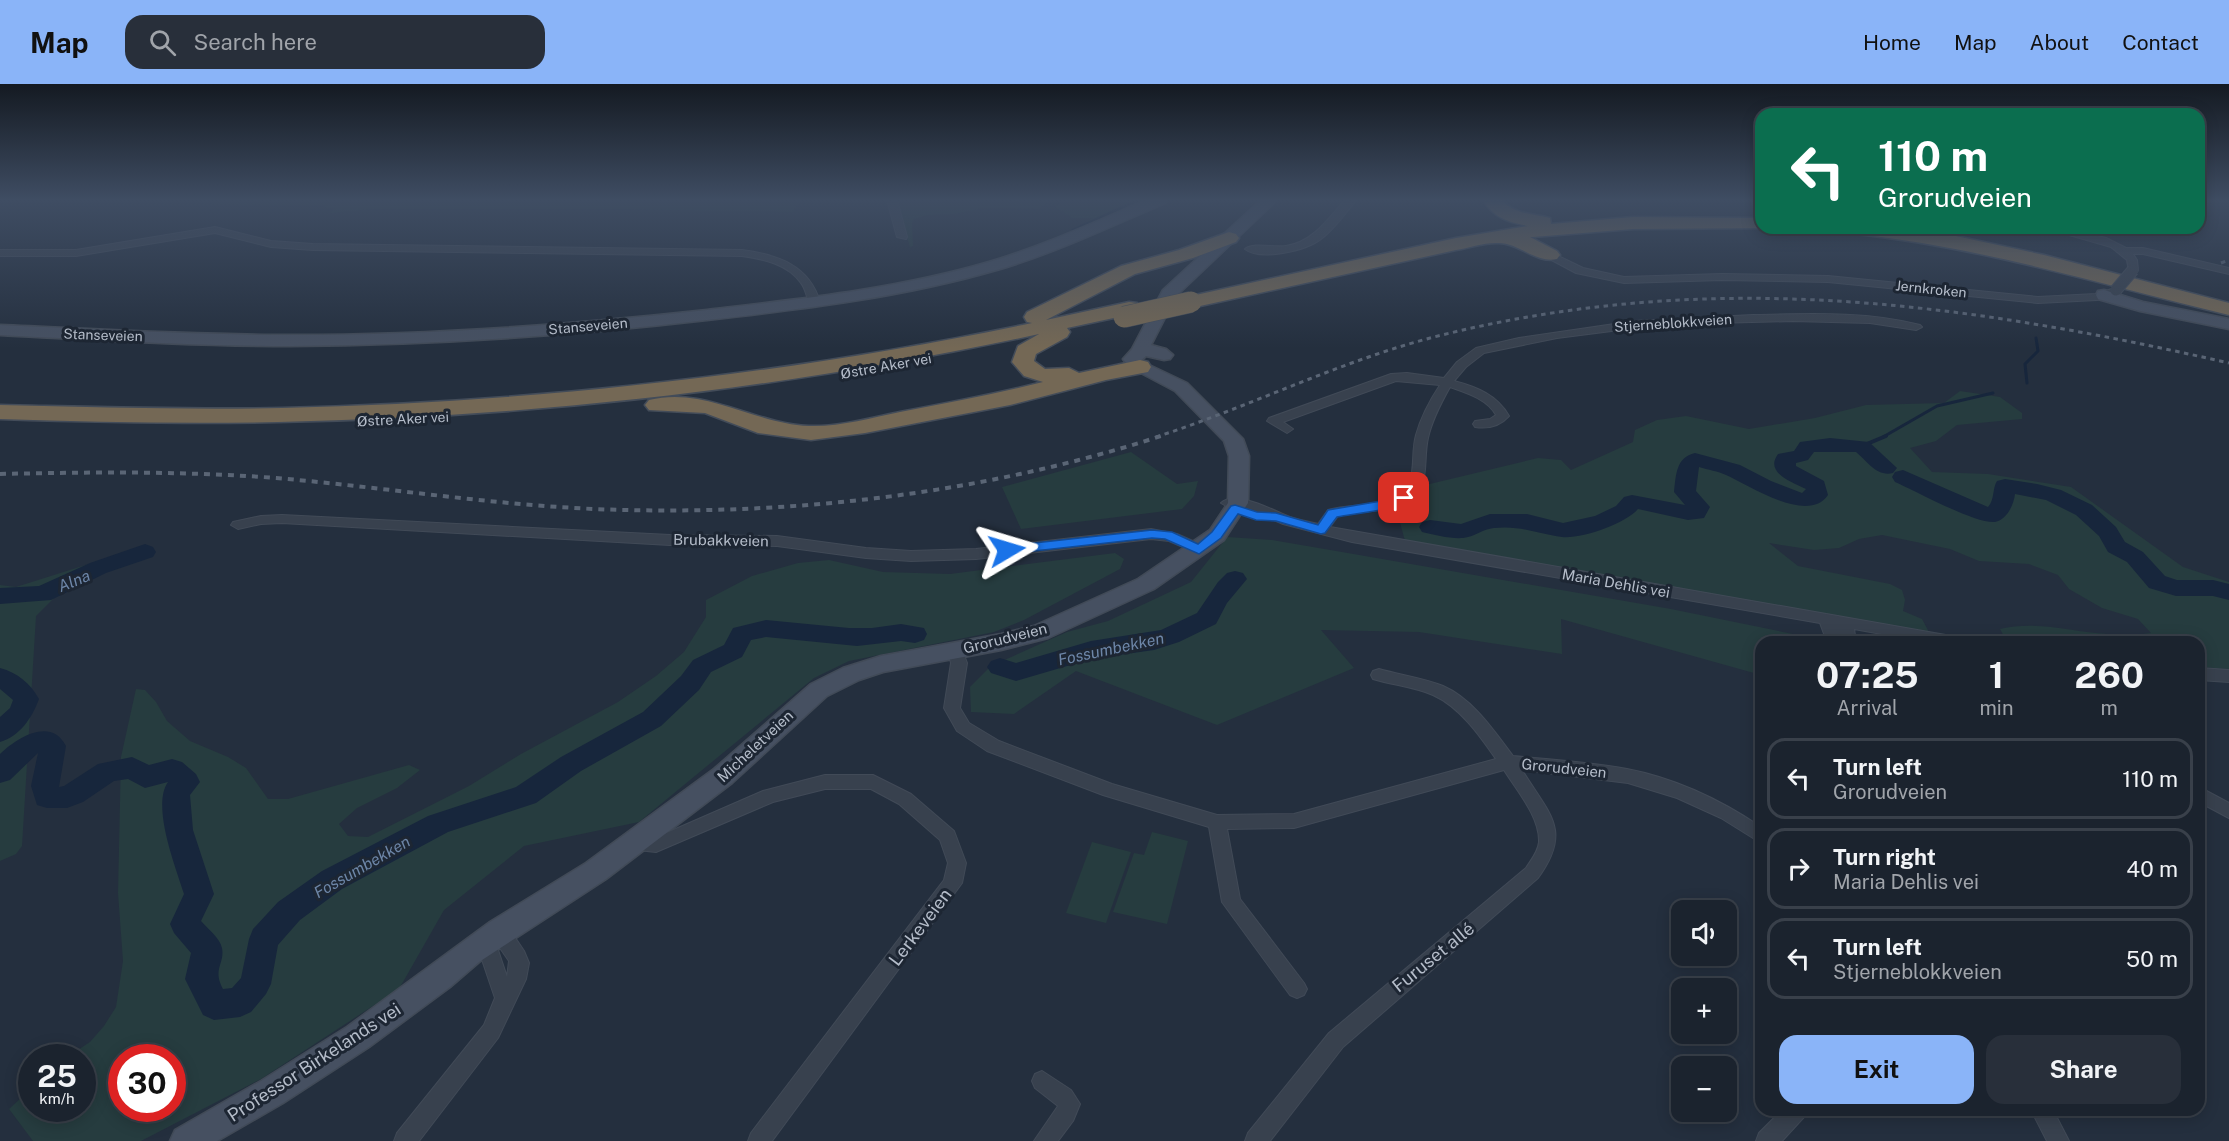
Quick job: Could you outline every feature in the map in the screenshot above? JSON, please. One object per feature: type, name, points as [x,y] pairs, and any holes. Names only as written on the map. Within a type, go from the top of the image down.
[{"type":"highway","points":[[974,342],[1052,310],[1114,277],[1200,249]]},
{"type":"highway","name":"Østre Aker vei","points":[[0,412],[206,416],[373,412],[585,397],[769,376],[974,342],[1126,313],[1406,249]]},
{"type":"highway","name":"Østre Aker vei","points":[[1193,298],[1432,249]]},
{"type":"highway","points":[[1539,249],[1550,255]]},
{"type":"highway","points":[[1546,249],[1550,255]]},
{"type":"highway","points":[[1992,249],[2229,309]]},
{"type":"highway","points":[[2013,249],[2229,303]]},
{"type":"highway","points":[[1155,262],[1184,265],[1192,271]]},
{"type":"highway","name":"Østre Aker vei","points":[[0,421],[243,425],[381,420],[536,410],[814,378],[927,358],[1062,330],[1126,313]]},
{"type":"highway","points":[[1062,330],[1026,351],[1023,362],[1029,369],[1041,375],[1077,374]]},
{"type":"highway","points":[[981,402],[1077,374],[1140,362]]},
{"type":"highway","points":[[536,410],[590,410],[684,404],[722,410],[776,430],[811,433],[1010,398],[1112,372],[1140,362]]},
{"type":"highway","points":[[0,405],[157,407],[206,416]]},
{"type":"street","points":[[0,253],[76,253],[98,249]]},
{"type":"street","points":[[469,249],[732,253],[772,259],[794,269],[808,282],[814,302]]},
{"type":"street","name":"Stanseveien","points":[[0,330],[255,340],[359,340],[606,325],[814,302],[895,289],[999,264],[1042,249]]},
{"type":"street","points":[[1140,362],[1154,320],[1169,294],[1216,249]]},
{"type":"street","points":[[1253,249],[1276,252],[1285,249]]},
{"type":"street","points":[[2122,249],[2134,259],[2133,270],[2110,293],[2140,306],[2229,324]]},
{"type":"street","points":[[2126,251],[2143,251],[2229,271]]},
{"type":"street","name":"Jernkroken","points":[[1550,255],[1580,272],[1624,280],[1788,278],[1895,284],[2028,300],[2075,299],[2110,293]]},
{"type":"street","name":"Stjerneblokkveien","points":[[1321,530],[1333,513],[1389,504],[1404,498],[1415,489],[1421,473],[1421,437],[1438,399],[1464,361],[1480,350],[1630,324],[1718,318],[1873,320],[1916,327]]},
{"type":"street","points":[[1154,320],[1165,358],[1181,387]]},
{"type":"street","points":[[1140,362],[1159,367],[1165,358]]},
{"type":"street","points":[[1140,362],[1181,387],[1233,440],[1240,468],[1235,502]]},
{"type":"street","points":[[1287,429],[1273,421],[1395,377],[1412,376],[1482,395],[1501,411],[1503,416],[1499,421],[1479,424]]},
{"type":"street","name":"Maria Dehlis vei","points":[[1235,502],[1256,516],[1276,517],[1321,530],[1922,636]]},
{"type":"street","name":"Grorudveien","points":[[1235,502],[1217,535],[1146,584],[1050,628],[1014,639],[956,651],[959,663],[952,708],[963,728],[993,746],[1109,790],[1217,822],[1294,821],[1508,762],[1629,776],[1682,793],[1718,809],[1755,832]]},
{"type":"street","name":"Brubakkveien","points":[[238,525],[261,520],[282,519],[670,540],[752,540],[790,542],[866,554],[911,556],[976,554],[1159,534],[1203,546]]},
{"type":"street","points":[[1826,620],[1833,636]]},
{"type":"street","points":[[1846,623],[1847,636]]},
{"type":"street","name":"Micheletveien","points":[[576,885],[723,777],[819,690],[851,674],[881,664],[956,651]]},
{"type":"street","points":[[2205,674],[2229,676]]},
{"type":"street","name":"Furuset allé","points":[[1256,1141],[1336,1040],[1532,873],[1543,858],[1548,844],[1546,824],[1508,762],[1486,732],[1463,708],[1438,690],[1379,675]]},
{"type":"street","name":"Lerkeveien","points":[[634,844],[656,845],[769,796],[825,782],[873,782],[905,799],[948,836],[957,862],[953,883],[759,1141]]},
{"type":"street","points":[[2205,797],[2229,811]]},
{"type":"street","points":[[1217,822],[1232,902],[1297,989]]},
{"type":"street","name":"Professor Birkelands vei","points":[[186,1141],[314,1066],[440,978],[553,909],[576,885]]},
{"type":"street","points":[[405,1141],[491,1031],[505,998],[497,974],[495,944]]},
{"type":"street","points":[[1042,1081],[1064,1097],[1069,1104],[1065,1114],[1045,1141]]},
{"type":"street","points":[[1767,1141],[1791,1116]]},
{"type":"street","points":[[2045,1116],[2058,1141]]},
{"type":"green space","points":[[1960,391],[2000,397],[2022,413],[2022,419],[1957,425],[1936,441],[1910,448],[1932,472],[1988,474],[2071,487],[2183,567],[2229,582],[2229,669],[2205,667],[2205,636],[2004,636],[2000,629],[2027,626],[2094,633],[2151,633],[2138,619],[2102,608],[2069,589],[2058,575],[2029,564],[1979,561],[1950,549],[1882,535],[1859,539],[1839,548],[1814,550],[1769,543],[1798,566],[1890,584],[1902,590],[1905,600],[1903,611],[1922,619],[1929,632],[1405,541],[1392,493],[1538,458],[1561,460],[1571,470],[1633,442],[1635,430],[1657,420],[1686,416],[1749,429],[1815,418],[1866,405],[1944,403]]},
{"type":"green space","points":[[1131,452],[1177,484],[1198,481],[1194,496],[1182,509],[1021,529],[1002,487]]},
{"type":"green space","points":[[1227,537],[1272,540],[1671,609],[1803,636],[1755,636],[1755,673],[1561,619],[1562,654],[1419,632],[1321,630],[1354,668],[1217,725],[1076,671],[1014,714],[971,712],[970,687],[991,666],[1067,632],[1108,621],[1191,582]]},
{"type":"green space","points":[[1115,553],[1124,559],[1120,569],[1024,620],[994,632],[849,661],[814,678],[639,822],[524,846],[444,910],[399,989],[261,1079],[186,1118],[186,1044],[108,1044],[108,1122],[178,1122],[141,1141],[33,1141],[19,1122],[96,1122],[96,1044],[87,1044],[104,1026],[116,1007],[123,961],[118,893],[121,757],[136,689],[145,690],[156,702],[167,721],[190,741],[228,757],[246,768],[268,799],[288,799],[409,765],[420,770],[397,788],[357,808],[339,824],[348,836],[368,837],[469,786],[521,754],[618,702],[656,676],[684,652],[706,617],[706,600],[752,576],[798,563],[829,560],[883,572],[950,574]]},
{"type":"green space","points":[[92,563],[97,565],[72,580],[36,616],[22,846],[16,854],[0,861],[0,585],[16,587]]},
{"type":"green space","points":[[1152,832],[1188,841],[1167,924],[1113,912],[1134,853],[1144,855]]},
{"type":"green space","points":[[1092,842],[1131,852],[1106,923],[1066,913]]},
{"type":"green space","points":[[18,1101],[18,1121],[9,1109]]},
{"type":"waterway","points":[[2027,383],[2025,364],[2038,351],[2036,338]]},
{"type":"waterway","points":[[1883,437],[1937,406],[1993,393]]},
{"type":"waterway","points":[[1862,446],[1886,436]]},
{"type":"waterway","name":"Fossumbekken","points":[[1430,527],[1462,531],[1490,521],[1527,521],[1563,530],[1603,521],[1624,511],[1632,502],[1648,503],[1679,512],[1696,513],[1699,507],[1685,492],[1687,468],[1695,459],[1733,470],[1763,486],[1802,500],[1817,495],[1816,486],[1785,469],[1785,458],[1801,456],[1807,446],[1830,444],[1862,446],[1886,468]]},
{"type":"waterway","name":"Fossumbekken","points":[[1903,477],[1981,512],[1993,515],[2003,504],[2005,486],[2021,487],[2054,495],[2084,510],[2097,520],[2108,532],[2116,547],[2135,557],[2157,582],[2176,588],[2213,588],[2229,592]]},
{"type":"waterway","name":"Alna","points":[[0,596],[43,594],[98,568],[145,552]]},
{"type":"waterway","name":"Fossumbekken","points":[[1000,667],[1016,672],[1091,650],[1154,641],[1170,636],[1207,618],[1218,597],[1235,579]]},
{"type":"waterway","name":"Fossumbekken","points":[[0,772],[26,747],[47,740],[53,746],[45,786],[47,797],[67,797],[99,776],[111,771],[132,768],[145,777],[172,770],[186,782],[176,792],[179,830],[199,894],[185,924],[207,949],[201,979],[214,1005],[240,1002],[255,984],[264,939],[289,911],[332,880],[438,824],[526,795],[571,764],[652,719],[690,683],[702,666],[733,651],[742,634],[760,629],[857,637],[901,632],[915,634]]},
{"type":"waterway","name":"Fossumbekken","points":[[0,677],[20,690],[26,699],[21,713],[0,732]]},
{"type":"railway","points":[[2221,263],[2229,260]]},
{"type":"railway","points":[[1156,437],[1369,357],[1442,335],[1543,314],[1642,303],[1739,298],[1837,301],[1934,310],[2031,323],[2229,363]]},
{"type":"railway","points":[[0,474],[207,474],[320,482],[539,506],[627,510],[762,508],[897,496],[964,485],[1030,472],[1161,436]]},
{"type":"route","points":[[1007,550],[1152,534],[1168,535],[1199,549],[1217,535],[1235,509],[1256,516],[1276,517],[1321,530],[1333,513],[1389,504],[1404,498]]}]
